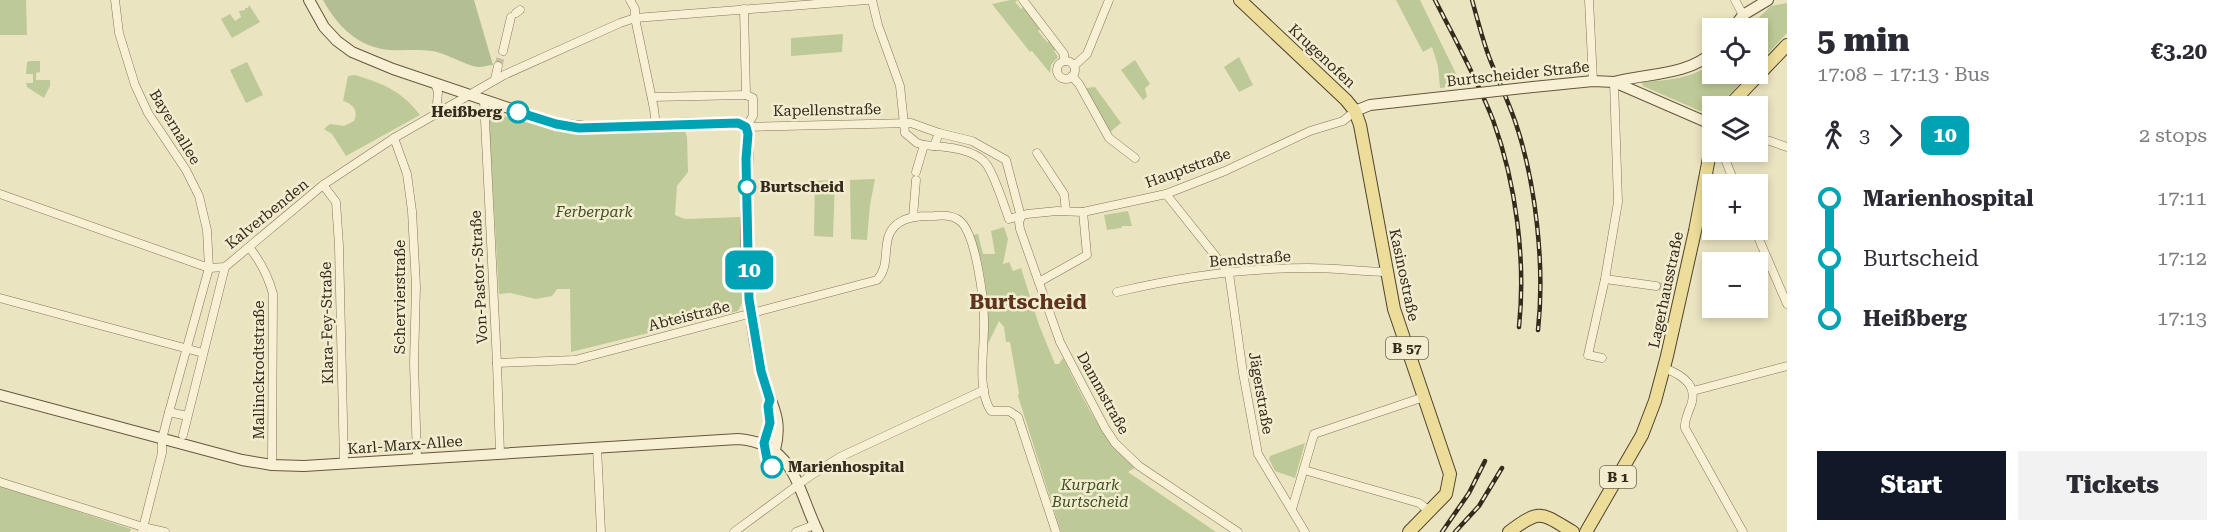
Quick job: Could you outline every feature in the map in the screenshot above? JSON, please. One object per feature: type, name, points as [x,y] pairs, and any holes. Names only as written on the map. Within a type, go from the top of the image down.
[{"type":"main road","name":"Kapellenstraße","points":[[309,0],[324,27],[352,52],[393,69],[565,126],[586,128],[738,123],[746,127]]},
{"type":"main road","name":"Krugenofen","points":[[1240,0],[1326,80],[1355,111]]},
{"type":"main road","points":[[1741,18],[1768,0]]},
{"type":"main road","points":[[1739,96],[1787,45]]},
{"type":"main road","points":[[1614,82],[1638,75],[1675,71],[1702,60]]},
{"type":"main road","name":"Burtscheider Straße","points":[[1355,111],[1371,105],[1593,81],[1614,82],[1702,120]]},
{"type":"main road","name":"Kasinostraße","points":[[1355,111],[1365,149],[1394,309],[1450,474],[1446,494],[1431,512],[1409,532]]},
{"type":"main road","points":[[746,127],[748,134],[747,187],[751,315],[761,371],[779,423],[775,450]]},
{"type":"main road","name":"Lagerhausstraße","points":[[1664,368],[1677,289],[1697,218],[1708,162]]},
{"type":"main road","name":"B 1","points":[[1586,532],[1648,421],[1664,368]]},
{"type":"main road","name":"Karl-Marx-Allee","points":[[0,395],[242,460],[272,465],[344,464],[738,439],[764,443],[775,450],[789,467],[816,529]]},
{"type":"main road","points":[[764,443],[770,423],[768,406],[770,400]]},
{"type":"main road","points":[[1509,532],[1535,515],[1544,515],[1573,532]]},
{"type":"street","name":"Bayernallee","points":[[115,0],[123,48],[135,85],[148,113],[186,170],[199,196],[207,230],[209,268],[162,439],[162,453],[142,530]]},
{"type":"street","points":[[630,0],[635,9],[656,126]]},
{"type":"street","points":[[635,9],[641,0]]},
{"type":"street","name":"Kalverbenden","points":[[0,194],[209,268],[225,267],[323,185],[394,138],[495,79],[635,18],[867,0]]},
{"type":"street","points":[[872,0],[900,86],[905,133],[917,143],[947,147],[978,156],[987,165],[1010,219],[1021,217]]},
{"type":"street","points":[[1023,0],[1064,54],[1064,61]]},
{"type":"street","points":[[1072,76],[1074,66],[1087,54],[1109,0]]},
{"type":"street","points":[[1589,0],[1593,81]]},
{"type":"street","points":[[1735,0],[1743,15]]},
{"type":"street","points":[[744,9],[746,95]]},
{"type":"street","points":[[503,51],[516,13]]},
{"type":"street","points":[[1072,76],[1064,78],[1058,74],[1058,65],[1064,61],[1074,66]]},
{"type":"street","points":[[495,79],[498,66]]},
{"type":"street","points":[[1072,76],[1079,84],[1109,138],[1135,158]]},
{"type":"street","points":[[1602,358],[1588,355],[1605,279],[1618,202],[1614,82]]},
{"type":"street","points":[[435,83],[438,92],[436,114]]},
{"type":"street","points":[[652,97],[746,95],[753,98],[753,116],[746,127]]},
{"type":"street","name":"Von-Pastor-Straße","points":[[484,100],[500,454]]},
{"type":"street","name":"Hauptstraße","points":[[1021,217],[1027,214],[1083,212],[1166,194],[1225,171],[1310,131],[1342,121],[1355,111]]},
{"type":"street","name":"Kapellenstraße","points":[[746,127],[911,123],[972,141],[1006,160],[1021,217]]},
{"type":"street","points":[[933,146],[939,133]]},
{"type":"street","name":"Schervierstraße","points":[[394,138],[407,174],[412,211],[416,286],[414,363],[417,459]]},
{"type":"street","points":[[1768,140],[1787,147]]},
{"type":"street","points":[[924,145],[916,176],[913,217],[943,215],[954,217],[965,227],[969,235],[975,253],[984,319],[982,374],[988,406],[991,411],[1009,411],[1018,417],[1056,532]]},
{"type":"street","points":[[1037,153],[1064,194],[1066,211]]},
{"type":"street","name":"Klara-Fey-Straße","points":[[323,185],[336,202],[344,464]]},
{"type":"street","points":[[1166,194],[1229,273]]},
{"type":"street","points":[[1039,282],[1087,255],[1083,212]]},
{"type":"street","name":"Abteistraße","points":[[497,363],[575,360],[877,280],[883,275],[885,268],[889,234],[895,226],[913,217]]},
{"type":"street","name":"Dammstraße","points":[[1021,217],[1020,229],[1054,327],[1071,365],[1115,442],[1139,465],[1238,532]]},
{"type":"street","name":"Lagerhausstraße","points":[[1697,218],[1702,219]]},
{"type":"street","points":[[1759,240],[1787,304]]},
{"type":"street","name":"Mallinckrodtstraße","points":[[249,247],[261,261],[273,294],[272,465]]},
{"type":"street","points":[[183,435],[225,267]]},
{"type":"street","name":"Bendstraße","points":[[1118,292],[1163,281],[1229,273],[1310,268],[1386,272]]},
{"type":"street","name":"Jägerstraße","points":[[1229,273],[1243,373],[1258,454],[1305,532]]},
{"type":"street","points":[[1605,279],[1656,286]]},
{"type":"street","points":[[0,298],[203,353]]},
{"type":"street","points":[[1693,391],[1787,366]]},
{"type":"street","points":[[1664,368],[1681,376],[1693,391],[1693,398],[1684,424],[1743,532]]},
{"type":"street","points":[[734,532],[840,457],[984,390]]},
{"type":"street","points":[[1292,509],[1314,434],[1424,397]]},
{"type":"street","points":[[169,412],[187,416]]},
{"type":"street","points":[[597,447],[601,532]]},
{"type":"street","points":[[1304,470],[1419,503],[1431,512]]},
{"type":"street","points":[[0,482],[142,530],[165,532]]},
{"type":"street","points":[[796,532],[816,529]]},
{"type":"green space","points":[[0,0],[26,0],[27,35],[0,35]]},
{"type":"green space","points":[[323,0],[474,0],[493,65],[475,66],[432,51],[390,50],[368,45],[342,27]]},
{"type":"green space","points":[[1018,0],[1015,2],[1021,9],[1026,6],[1042,27],[1038,31],[1047,42],[1052,38],[1058,48],[1054,51],[1058,57],[1051,65],[1050,73],[992,4]]},
{"type":"green space","points":[[1396,0],[1420,0],[1462,86],[1440,88],[1438,66],[1432,47],[1423,52]]},
{"type":"green space","points":[[1787,3],[1787,33],[1768,53],[1768,18],[1758,18],[1771,6]]},
{"type":"green space","points":[[249,5],[260,22],[232,38],[221,19],[230,14],[235,21],[241,17],[239,11],[245,10]]},
{"type":"green space","points":[[843,34],[842,52],[791,56],[791,38]]},
{"type":"green space","points":[[1239,57],[1253,85],[1239,92],[1224,67]]},
{"type":"green space","points":[[1135,60],[1150,84],[1145,88],[1147,97],[1143,100],[1121,70]]},
{"type":"green space","points":[[40,61],[40,72],[36,73],[36,80],[50,80],[50,86],[44,98],[27,87],[26,83],[33,83],[33,74],[26,74],[27,62]]},
{"type":"green space","points":[[247,62],[263,95],[246,103],[230,70]]},
{"type":"green space","points":[[1702,70],[1702,84],[1739,84],[1728,96],[1702,96],[1702,110],[1700,111],[1643,86],[1642,82],[1670,79]]},
{"type":"green space","points":[[355,75],[392,89],[420,115],[346,156],[332,134],[324,129],[330,124],[344,126],[354,121],[356,114],[354,108],[343,101],[348,76]]},
{"type":"green space","points":[[1095,87],[1121,123],[1110,132],[1086,88]]},
{"type":"green space","name":"Ferberpark","points":[[495,115],[522,119],[573,132],[685,131],[688,172],[677,186],[675,215],[685,219],[741,217],[742,303],[738,311],[571,352],[570,289],[557,289],[552,296],[536,299],[510,293],[499,294],[489,123]]},
{"type":"green space","points":[[875,179],[867,240],[851,239],[850,180]]},
{"type":"green space","points":[[835,180],[833,237],[814,236],[815,181]]},
{"type":"green space","points":[[1128,211],[1132,226],[1107,230],[1104,215]]},
{"type":"green space","name":"Kurpark Burtscheid","points":[[1004,227],[1008,239],[1003,264],[1009,262],[1013,271],[1021,268],[1039,325],[1055,364],[1059,364],[1063,358],[1093,417],[1112,444],[1136,467],[1128,472],[1216,532],[1061,532],[1018,396],[1010,342],[1006,342],[1004,327],[999,321],[986,348],[988,321],[986,291],[981,261],[973,235],[978,234],[983,254],[995,254],[991,231]]},
{"type":"green space","points":[[1305,443],[1295,478],[1275,471],[1269,459],[1270,456]]},
{"type":"green space","points":[[0,486],[131,529],[130,532],[0,532]]},
{"type":"tunnel","points":[[498,66],[503,51]]},
{"type":"tunnel","points":[[1656,286],[1673,288]]},
{"type":"railway","points":[[1435,0],[1487,105],[1508,170],[1520,249],[1519,327]]},
{"type":"railway","points":[[1472,0],[1488,54],[1515,121],[1528,171],[1539,252],[1538,330]]},
{"type":"railway","points":[[1442,532],[1469,493],[1485,461]]},
{"type":"railway","points":[[1455,532],[1479,506],[1502,468]]},
{"type":"bus line","name":"10","points":[[518,112],[556,124],[579,128],[738,123],[746,127],[748,134],[746,159],[749,299],[761,371],[770,400],[768,406],[770,423],[764,443],[767,459],[772,467]]},
{"type":"place","name":"Heißberg","points":[[518,112]]},
{"type":"place","name":"Burtscheid","points":[[747,187]]},
{"type":"place","name":"Marienhospital","points":[[772,467]]},
{"type":"district","name":"Burtscheid","points":[[1028,302]]}]
